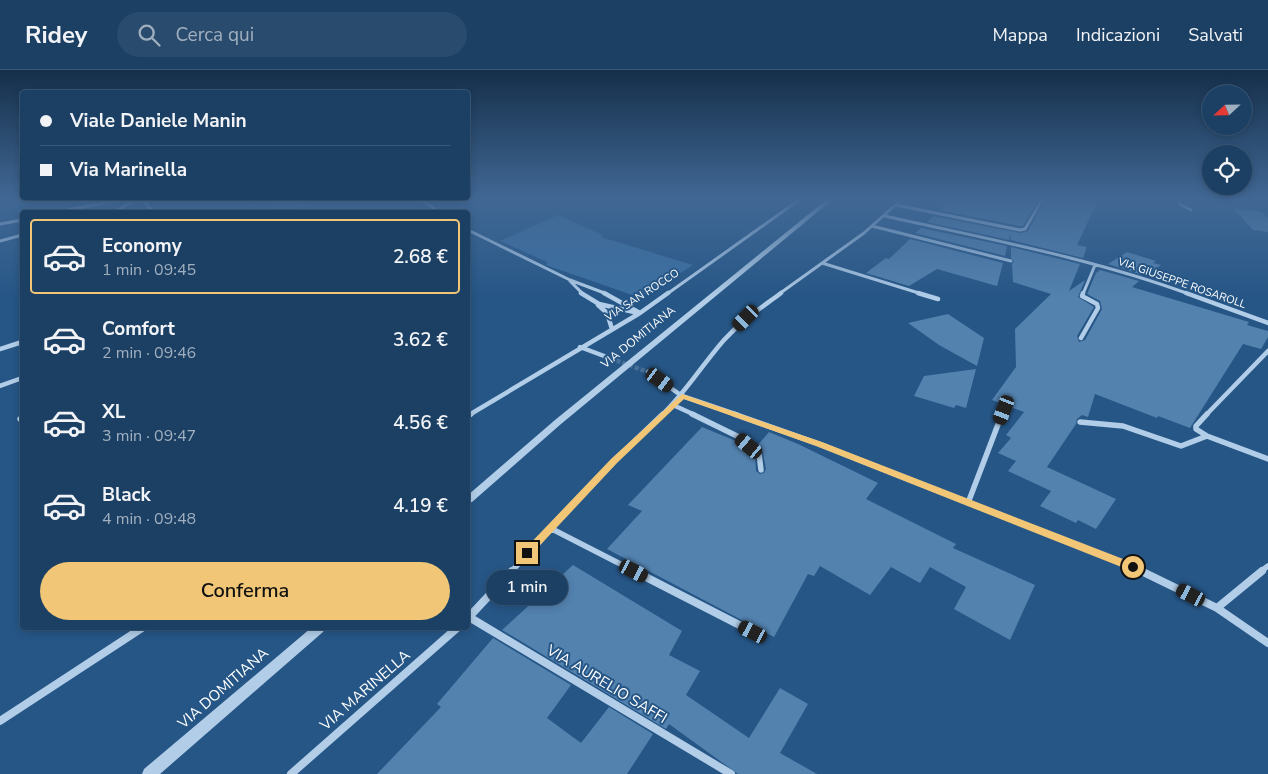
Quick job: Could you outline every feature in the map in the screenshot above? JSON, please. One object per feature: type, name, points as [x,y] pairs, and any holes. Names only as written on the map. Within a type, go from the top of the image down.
[{"type":"street","points":[[474,233],[570,280],[601,291],[640,313]]},
{"type":"street","name":"VIA SAN ROCCO","points":[[470,415],[580,347],[640,313],[752,233]]},
{"type":"street","name":"VIA DOMITIANA","points":[[470,498],[558,422],[788,233]]},
{"type":"street","points":[[470,616],[614,461],[682,396],[723,340],[746,318],[863,233]]},
{"type":"street","points":[[898,233],[1010,262]]},
{"type":"street","name":"VIA GIUSEPPE ROSAROLL","points":[[957,233],[1095,265],[1156,282],[1268,323]]},
{"type":"street","points":[[0,240],[20,235]]},
{"type":"street","points":[[822,263],[938,299]]},
{"type":"street","points":[[1081,338],[1098,308],[1097,304],[1082,296],[1095,265]]},
{"type":"street","points":[[570,280],[584,298],[607,313],[612,329]]},
{"type":"street","points":[[597,305],[640,313]]},
{"type":"street","points":[[0,349],[20,343]]},
{"type":"street","points":[[580,347],[604,356]]},
{"type":"street","points":[[1268,351],[1196,426],[1196,429],[1207,436],[1268,459]]},
{"type":"street","points":[[648,372],[682,396],[819,444],[1133,567],[1217,608],[1268,643]]},
{"type":"street","points":[[0,386],[20,379]]},
{"type":"street","points":[[673,405],[739,437],[759,454],[761,470]]},
{"type":"street","points":[[968,503],[1004,410]]},
{"type":"street","points":[[1080,422],[1123,426],[1181,446],[1207,436]]},
{"type":"street","points":[[550,528],[753,632]]},
{"type":"street","points":[[1217,608],[1268,566]]},
{"type":"street","name":"VIA AURELIO SAFFI","points":[[470,619],[731,774]]},
{"type":"street","points":[[0,721],[139,630]]},
{"type":"street","name":"VIA DOMITIANA","points":[[149,774],[317,630]]},
{"type":"street","name":"VIA MARINELLA","points":[[291,774],[455,630]]},
{"type":"shaded area","points":[[518,233],[598,233],[603,235],[601,237],[693,265],[641,298],[546,265],[547,262],[500,241]]},
{"type":"building","points":[[915,233],[944,233],[1007,246],[1005,256]]},
{"type":"building","points":[[976,233],[1083,233],[1077,245],[1087,247],[1083,258],[1011,240],[1010,234],[1009,240]]},
{"type":"building","points":[[910,239],[1003,263],[997,286],[937,269],[909,286],[866,273],[886,258],[889,259]]},
{"type":"building","points":[[1011,247],[1080,264],[1069,291],[1085,280],[1078,297],[1094,307],[1077,336],[1079,342],[1085,340],[1102,309],[1100,301],[1087,294],[1096,273],[1100,270],[1139,281],[1132,287],[1249,322],[1247,325],[1268,331],[1268,337],[1261,349],[1243,344],[1190,428],[1158,416],[1157,418],[1095,394],[1088,417],[1082,415],[1077,419],[1076,424],[1047,467],[1116,499],[1096,529],[1078,520],[1076,523],[1040,506],[1051,491],[1008,471],[1016,461],[998,453],[1011,438],[1006,435],[1024,412],[992,400],[1016,367],[1015,329],[1051,294],[1013,282],[1012,264],[1014,261],[1011,258]]},
{"type":"building","points":[[1127,252],[1156,261],[1153,263],[1161,265],[1146,276],[1108,264]]},
{"type":"building","points":[[948,314],[984,338],[977,366],[939,345],[908,323]]},
{"type":"building","points":[[976,369],[966,408],[956,405],[954,408],[914,396],[924,376]]},
{"type":"building","points":[[702,427],[736,441],[755,456],[756,471],[760,474],[764,473],[766,469],[763,453],[757,446],[769,432],[798,444],[878,483],[866,499],[956,544],[953,548],[1035,585],[1010,640],[954,609],[966,587],[930,567],[920,583],[891,567],[870,595],[820,566],[814,576],[808,574],[774,637],[607,549],[642,511],[628,505]]},
{"type":"building","points":[[573,565],[682,631],[669,655],[700,671],[686,695],[749,738],[780,688],[808,704],[780,753],[817,774],[738,774],[669,724],[666,729],[502,630]]},
{"type":"building","points":[[493,638],[571,685],[547,718],[581,743],[609,707],[653,734],[627,774],[377,774],[441,707],[437,704]]},
{"type":"tunnel","points":[[604,356],[648,372]]},
{"type":"route","points":[[527,553],[614,461],[682,396],[819,444],[1133,567]]}]
